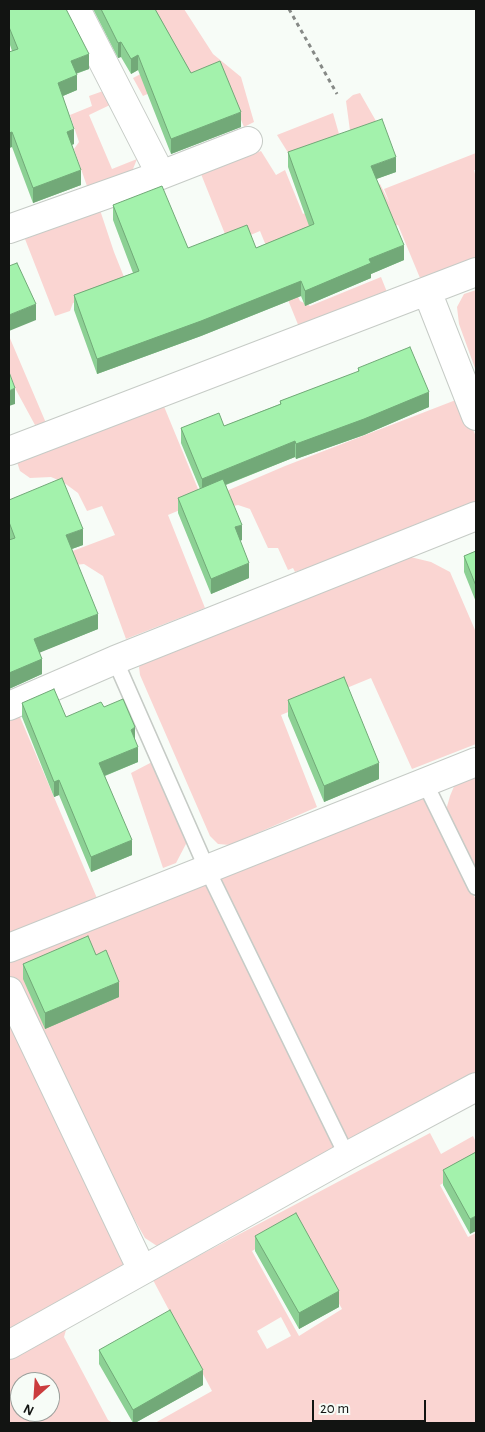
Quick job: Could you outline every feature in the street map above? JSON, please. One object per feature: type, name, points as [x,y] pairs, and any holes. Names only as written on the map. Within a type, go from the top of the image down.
[{"type":"street","points":[[76,9],[161,175]]},
{"type":"street","points":[[9,229],[161,175],[248,141]]},
{"type":"street","points":[[9,451],[476,272]]},
{"type":"street","points":[[427,291],[476,416]]},
{"type":"street","points":[[9,706],[115,660],[476,516]]},
{"type":"street","points":[[9,948],[476,762]]},
{"type":"street","points":[[9,991],[142,1270]]},
{"type":"street","points":[[9,1345],[346,1156],[476,1087]]},
{"type":"lane","points":[[115,660],[207,869],[346,1156]]},
{"type":"lane","points":[[425,783],[476,886]]},
{"type":"path","points":[[289,9],[338,94]]},
{"type":"shaded area","points":[[152,9],[184,9],[213,54],[241,77],[254,122],[244,127],[225,81],[154,91],[143,96],[133,78],[171,58]]},
{"type":"shaded area","points":[[106,90],[112,104],[89,115],[112,169],[137,159],[131,174],[88,189],[74,149],[79,142],[70,115],[92,106],[89,96]]},
{"type":"shaded area","points":[[360,93],[380,128],[351,138],[346,101],[353,95]]},
{"type":"shaded area","points":[[333,113],[339,134],[292,159],[277,135]]},
{"type":"shaded area","points":[[261,151],[276,175],[285,170],[303,214],[380,184],[390,204],[384,189],[476,153],[476,170],[474,170],[476,178],[476,257],[420,278],[398,225],[377,232],[315,234],[293,285],[300,301],[310,306],[381,277],[387,292],[299,327],[260,231],[229,244],[201,174]]},
{"type":"shaded area","points":[[100,210],[126,282],[73,303],[70,311],[55,316],[25,239]]},
{"type":"shaded area","points":[[476,290],[476,371],[459,324],[457,307],[464,294]]},
{"type":"shaded area","points":[[9,336],[46,423],[35,425],[16,390],[9,372]]},
{"type":"shaded area","points":[[461,398],[476,437],[476,502],[344,555],[295,572],[293,568],[288,570],[278,548],[268,548],[250,509],[238,505],[194,515],[187,507],[168,515],[205,608],[126,639],[103,576],[84,564],[9,575],[115,535],[102,506],[87,511],[78,493],[63,482],[51,477],[30,478],[20,471],[17,462],[163,404],[203,501],[285,466]]},
{"type":"shaded area","points":[[398,554],[431,562],[450,572],[476,630],[476,744],[412,769],[371,678],[281,715],[317,807],[230,845],[218,844],[210,836],[140,675],[139,667],[143,660]]},
{"type":"shaded area","points":[[17,710],[99,903],[9,939],[9,714]]},
{"type":"shaded area","points":[[154,761],[187,842],[176,863],[163,868],[131,773]]},
{"type":"shaded area","points":[[476,773],[476,870],[446,810],[455,784]]},
{"type":"shaded area","points":[[422,790],[476,900],[476,1097],[171,1244],[157,1246],[145,1238],[125,1203],[117,1210],[142,1257],[68,1323],[64,1337],[108,1420],[113,1423],[9,1423],[9,958]]},
{"type":"shaded area","points":[[430,1133],[441,1154],[473,1136],[476,1142],[476,1165],[440,1185],[468,1237],[476,1233],[476,1423],[155,1423],[212,1391],[153,1280]],"holes":[[[296,1226],[342,1309],[299,1336],[252,1251]],[[281,1317],[291,1336],[267,1349],[257,1331]]]},
{"type":"building","points":[[9,9],[66,9],[89,54],[71,61],[77,75],[58,83],[74,129],[67,132],[81,170],[33,188],[12,132],[9,133],[9,52],[18,49],[9,27]]},
{"type":"building","points":[[101,9],[155,9],[191,73],[220,61],[241,112],[171,139],[138,55],[131,59],[121,42],[118,43]]},
{"type":"building","points":[[382,119],[396,157],[371,166],[404,245],[369,259],[371,263],[305,291],[301,281],[201,321],[97,359],[74,295],[139,271],[113,205],[162,186],[188,248],[247,225],[256,248],[314,224],[288,152]]},
{"type":"building","points":[[17,263],[36,304],[9,315],[9,266]]},
{"type":"building","points":[[410,347],[429,392],[296,444],[295,441],[202,479],[181,428],[219,413],[224,426],[281,404],[280,401],[359,371],[358,368]]},
{"type":"building","points":[[9,372],[15,388],[9,391]]},
{"type":"building","points":[[62,478],[83,529],[66,535],[98,614],[34,639],[42,659],[9,673],[9,540],[15,538],[9,522],[9,500]]},
{"type":"building","points":[[223,479],[242,525],[235,527],[249,563],[211,579],[178,498]]},
{"type":"building","points":[[476,551],[476,586],[464,556]]},
{"type":"building","points":[[344,677],[379,763],[324,786],[288,700]]},
{"type":"building","points":[[54,689],[66,717],[101,702],[104,707],[123,699],[135,727],[131,730],[138,747],[99,763],[132,840],[91,857],[59,780],[54,782],[22,703]]},
{"type":"building","points":[[88,936],[96,955],[106,950],[119,982],[45,1013],[23,964]]},
{"type":"building","points":[[476,1152],[476,1216],[470,1219],[443,1170]]},
{"type":"building","points":[[296,1213],[339,1291],[299,1313],[255,1236]]},
{"type":"building","points":[[170,1310],[203,1370],[133,1410],[99,1350]]}]
